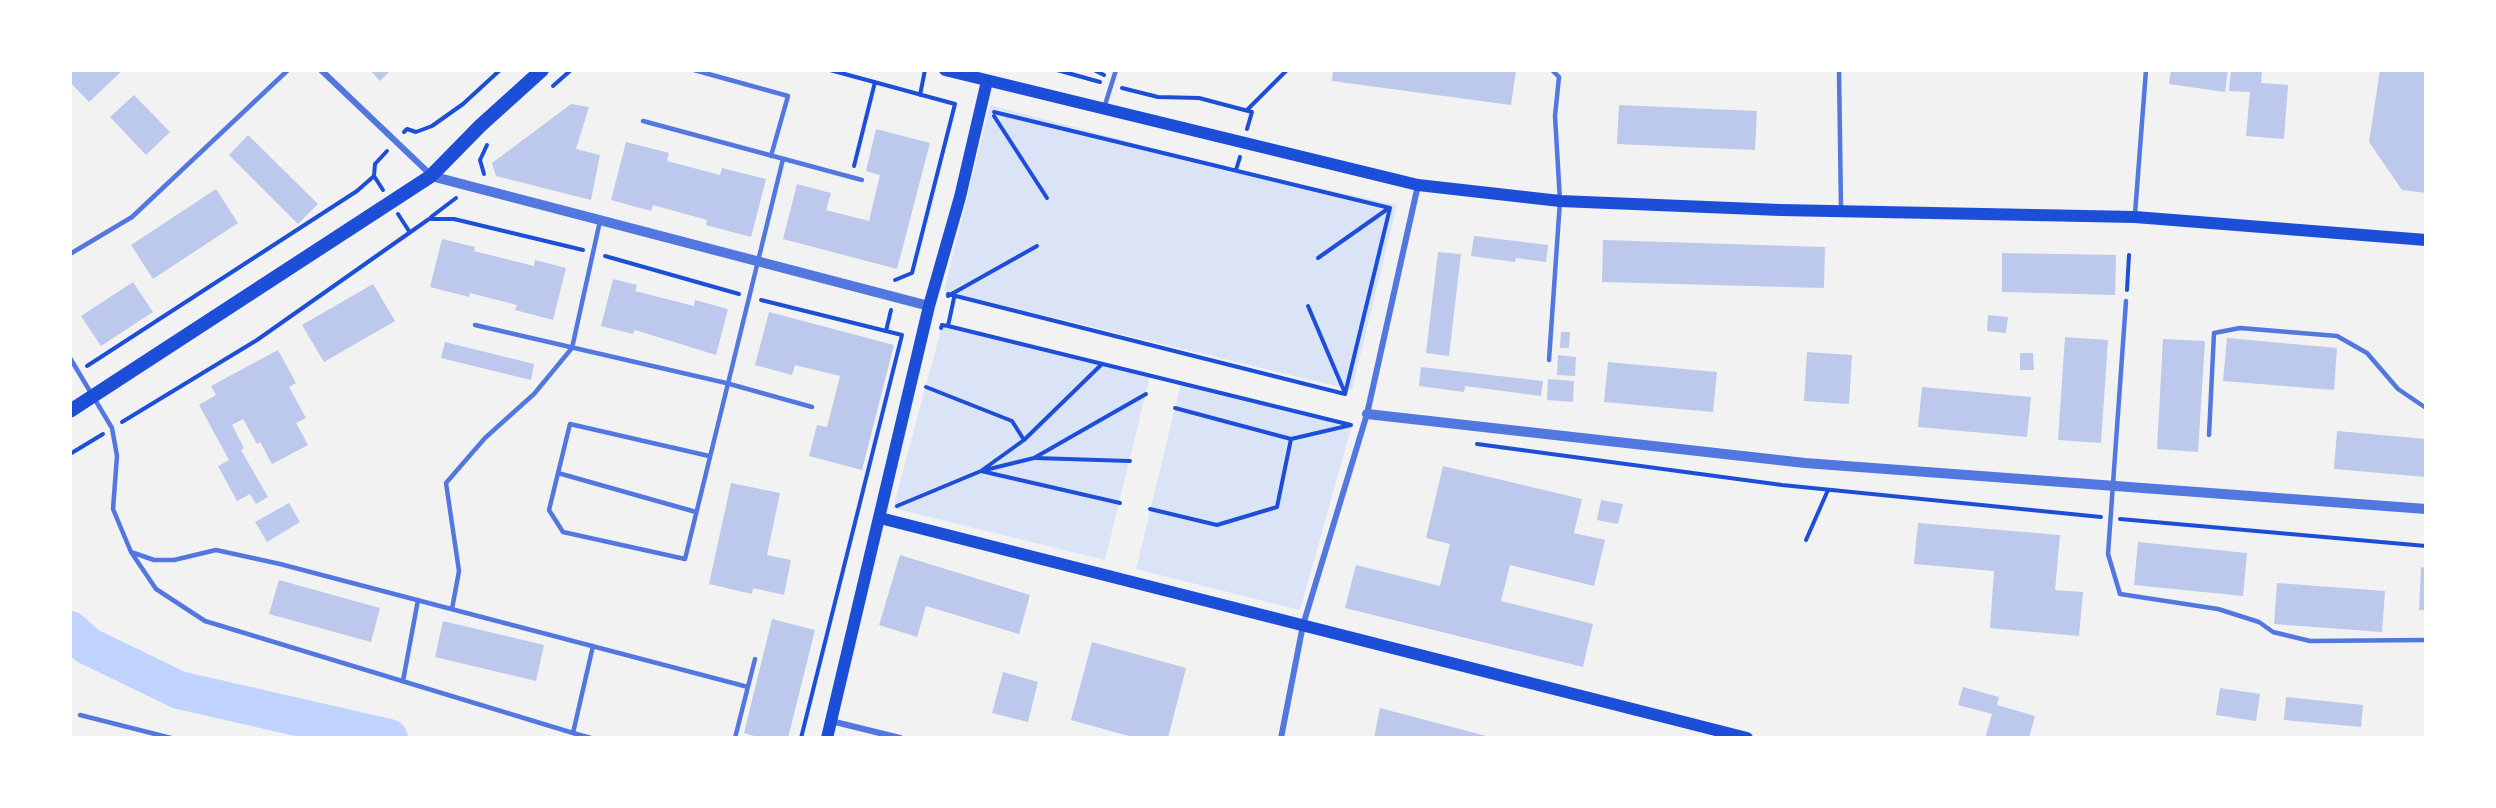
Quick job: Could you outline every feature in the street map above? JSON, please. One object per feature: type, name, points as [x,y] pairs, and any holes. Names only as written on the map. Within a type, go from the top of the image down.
[{"type":"main road","points":[[70,411],[431,176],[480,126],[542,70]]},
{"type":"main road","points":[[945,70],[1418,185],[1560,201],[1841,211],[2135,217],[2426,240]]},
{"type":"main road","points":[[827,738],[929,306],[960,197],[987,81]]},
{"type":"main road","points":[[880,518],[1748,738]]},
{"type":"street","points":[[321,70],[431,176],[929,306]]},
{"type":"street","points":[[1281,738],[1303,625],[1367,414],[1418,185]]},
{"type":"street","points":[[1367,414],[1806,463],[2426,509]]},
{"type":"street","points":[[831,721],[900,738]]},
{"type":"lane","points":[[70,254],[132,217],[288,70]]},
{"type":"lane","points":[[694,70],[788,96],[771,156]]},
{"type":"lane","points":[[1104,109],[1116,70]]},
{"type":"lane","points":[[1549,360],[1560,201],[1555,116],[1559,77],[1552,70]]},
{"type":"lane","points":[[1839,70],[1841,211]]},
{"type":"lane","points":[[2135,217],[2146,70]]},
{"type":"lane","points":[[642,121],[862,180]]},
{"type":"lane","points":[[709,456],[570,424],[549,510],[563,532],[685,559],[696,512],[726,383],[783,159]]},
{"type":"lane","points":[[452,609],[459,571],[446,483],[485,438],[534,394],[572,348],[600,221]]},
{"type":"lane","points":[[2126,301],[2108,554],[2120,594],[2218,609],[2259,622],[2272,632],[2310,640],[2426,640]]},
{"type":"lane","points":[[475,325],[726,383],[812,406]]},
{"type":"lane","points":[[2209,435],[2214,333],[2240,328],[2337,336],[2367,353],[2398,389],[2426,408]]},
{"type":"lane","points":[[70,358],[112,428],[117,456],[113,509],[131,552],[156,589],[205,621],[591,738]]},
{"type":"lane","points":[[558,474],[696,512]]},
{"type":"lane","points":[[131,552],[154,560],[174,560],[216,550],[418,600],[748,687]]},
{"type":"lane","points":[[403,681],[418,600]]},
{"type":"lane","points":[[573,733],[593,646]]},
{"type":"lane","points":[[735,738],[755,659]]},
{"type":"lane","points":[[80,715],[171,738]]},
{"type":"path","points":[[406,129],[416,132],[432,126],[463,104],[500,70]]},
{"type":"path","points":[[830,70],[955,104],[912,273],[897,280]]},
{"type":"path","points":[[920,95],[925,70]]},
{"type":"path","points":[[1057,70],[1158,97],[1199,98],[1250,111],[1287,70]]},
{"type":"path","points":[[852,177],[875,82]]},
{"type":"path","points":[[989,122],[992,111]]},
{"type":"path","points":[[992,111],[1047,198]]},
{"type":"path","points":[[992,111],[1390,208]]},
{"type":"path","points":[[484,175],[480,160],[491,139]]},
{"type":"path","points":[[78,372],[357,191],[374,176],[375,164]]},
{"type":"path","points":[[1318,258],[1390,208]]},
{"type":"path","points":[[1345,393],[1390,208]]},
{"type":"path","points":[[70,454],[257,340],[429,219],[454,219]]},
{"type":"path","points":[[948,296],[1037,246]]},
{"type":"path","points":[[2126,301],[2129,255]]},
{"type":"path","points":[[948,296],[950,284]]},
{"type":"path","points":[[948,296],[1345,393]]},
{"type":"path","points":[[948,326],[954,297]]},
{"type":"path","points":[[1308,306],[1345,393]]},
{"type":"path","points":[[981,471],[1024,440],[1103,364]]},
{"type":"path","points":[[926,387],[1012,421],[1024,440]]},
{"type":"path","points":[[1034,458],[1146,394]]},
{"type":"path","points":[[1175,408],[1291,439],[1352,425]]},
{"type":"path","points":[[1150,509],[1217,525],[1277,507],[1291,439]]},
{"type":"path","points":[[893,508],[981,471],[1034,458],[1130,461]]},
{"type":"path","points":[[981,471],[1120,503]]},
{"type":"path","points":[[1806,540],[1828,490]]},
{"type":"shaded area","points":[[990,105],[1236,170],[1397,205],[1352,390],[944,291]]},
{"type":"shaded area","points":[[942,326],[1150,376],[1105,560],[893,508]]},
{"type":"shaded area","points":[[1181,383],[1352,425],[1300,610],[1136,569]]},
{"type":"building","points":[[70,70],[123,70],[89,102],[70,82]]},
{"type":"building","points":[[370,70],[391,70],[380,81]]},
{"type":"building","points":[[1333,70],[1516,70],[1511,105],[1332,81]]},
{"type":"building","points":[[2171,70],[2228,70],[2225,92],[2169,84]]},
{"type":"building","points":[[2231,70],[2262,70],[2261,83],[2288,85],[2284,139],[2246,136],[2250,92],[2229,91]]},
{"type":"building","points":[[2380,70],[2426,70],[2426,193],[2402,190],[2369,142]]},
{"type":"building","points":[[134,95],[170,132],[146,155],[110,117]]},
{"type":"building","points":[[571,104],[589,107],[576,149],[600,155],[591,200],[496,176],[492,163]]},
{"type":"building","points":[[1619,105],[1757,111],[1755,150],[1617,144]]},
{"type":"building","points":[[876,129],[930,143],[897,269],[783,239],[797,184],[831,193],[826,210],[869,221],[880,175],[866,171]]},
{"type":"building","points":[[248,135],[318,204],[298,224],[229,155]]},
{"type":"building","points":[[626,142],[669,153],[667,161],[720,175],[722,168],[766,179],[751,237],[706,225],[707,220],[653,205],[651,211],[611,200]]},
{"type":"building","points":[[216,189],[238,223],[153,279],[131,245]]},
{"type":"building","points":[[1474,236],[1548,245],[1546,262],[1516,258],[1515,262],[1471,256]]},
{"type":"building","points":[[442,239],[475,247],[474,251],[534,266],[535,260],[566,268],[553,320],[515,310],[517,305],[470,293],[469,297],[430,287]]},
{"type":"building","points":[[1603,240],[1825,247],[1824,288],[1602,282]]},
{"type":"building","points":[[1438,252],[1461,254],[1449,356],[1426,353]]},
{"type":"building","points":[[2002,253],[2116,255],[2115,295],[2002,292]]},
{"type":"building","points":[[613,279],[637,285],[635,291],[694,306],[695,300],[728,309],[716,355],[635,330],[633,334],[601,326]]},
{"type":"building","points":[[133,282],[153,312],[101,346],[81,316]]},
{"type":"building","points":[[373,284],[395,321],[324,362],[302,325]]},
{"type":"building","points":[[769,312],[894,345],[862,470],[809,456],[817,425],[827,427],[840,376],[795,365],[792,375],[755,365]]},
{"type":"building","points":[[1988,315],[2008,317],[2006,333],[1987,331]]},
{"type":"building","points":[[1561,332],[1570,332],[1569,348],[1560,348]]},
{"type":"building","points":[[2065,337],[2108,340],[2101,443],[2058,440]]},
{"type":"building","points":[[2227,338],[2337,348],[2334,390],[2223,381]]},
{"type":"building","points":[[2163,339],[2205,341],[2198,452],[2157,449]]},
{"type":"building","points":[[445,342],[534,364],[531,380],[441,358]]},
{"type":"building","points":[[278,350],[296,383],[289,387],[306,418],[296,423],[308,445],[272,464],[260,442],[257,444],[243,419],[232,425],[244,448],[241,450],[268,497],[256,504],[250,494],[237,501],[218,466],[229,460],[199,405],[216,395],[211,386]]},
{"type":"building","points":[[1807,352],[1852,355],[1849,404],[1804,401]]},
{"type":"building","points":[[2020,353],[2033,353],[2034,370],[2020,370]]},
{"type":"building","points":[[1558,355],[1576,357],[1575,376],[1557,375]]},
{"type":"building","points":[[1608,362],[1717,372],[1713,412],[1604,402]]},
{"type":"building","points":[[1421,367],[1543,381],[1541,396],[1465,386],[1464,392],[1419,386]]},
{"type":"building","points":[[1548,379],[1574,381],[1573,402],[1547,400]]},
{"type":"building","points":[[1922,387],[2031,397],[2027,437],[1918,427]]},
{"type":"building","points":[[2337,431],[2426,439],[2426,477],[2334,469]]},
{"type":"building","points":[[1443,466],[1582,499],[1574,533],[1605,540],[1594,586],[1510,565],[1501,601],[1593,624],[1583,667],[1345,608],[1356,565],[1440,586],[1450,544],[1426,538]]},
{"type":"building","points":[[731,483],[780,493],[767,555],[791,560],[784,595],[753,588],[752,594],[709,584]]},
{"type":"building","points":[[1601,500],[1623,504],[1618,524],[1597,520]]},
{"type":"building","points":[[289,503],[300,522],[267,542],[255,522]]},
{"type":"building","points":[[1918,523],[2060,535],[2055,590],[2083,592],[2079,636],[1990,628],[1994,571],[1914,564]]},
{"type":"building","points":[[2138,542],[2247,553],[2243,596],[2134,585]]},
{"type":"building","points":[[900,555],[1030,595],[1019,634],[926,606],[917,637],[879,625]]},
{"type":"building","points":[[2421,567],[2426,568],[2426,610],[2419,610]]},
{"type":"building","points":[[279,580],[380,608],[371,642],[269,614]]},
{"type":"building","points":[[2277,583],[2385,591],[2382,632],[2274,624]]},
{"type":"building","points":[[772,619],[815,630],[788,738],[761,738],[744,733]]},
{"type":"building","points":[[443,621],[544,645],[536,681],[435,657]]},
{"type":"building","points":[[1092,642],[1186,668],[1168,738],[1136,738],[1071,720]]},
{"type":"building","points":[[1003,672],[1038,682],[1028,722],[992,713]]},
{"type":"building","points":[[1963,687],[1999,697],[1997,705],[2035,716],[2029,738],[1985,738],[1992,714],[1958,705]]},
{"type":"building","points":[[2220,688],[2260,694],[2256,721],[2216,715]]},
{"type":"building","points":[[2286,697],[2363,705],[2361,727],[2284,720]]},
{"type":"building","points":[[1380,708],[1490,737],[1490,738],[1374,738]]},
{"type":"waterway","points":[[70,630],[88,646],[179,690],[389,738]]}]
